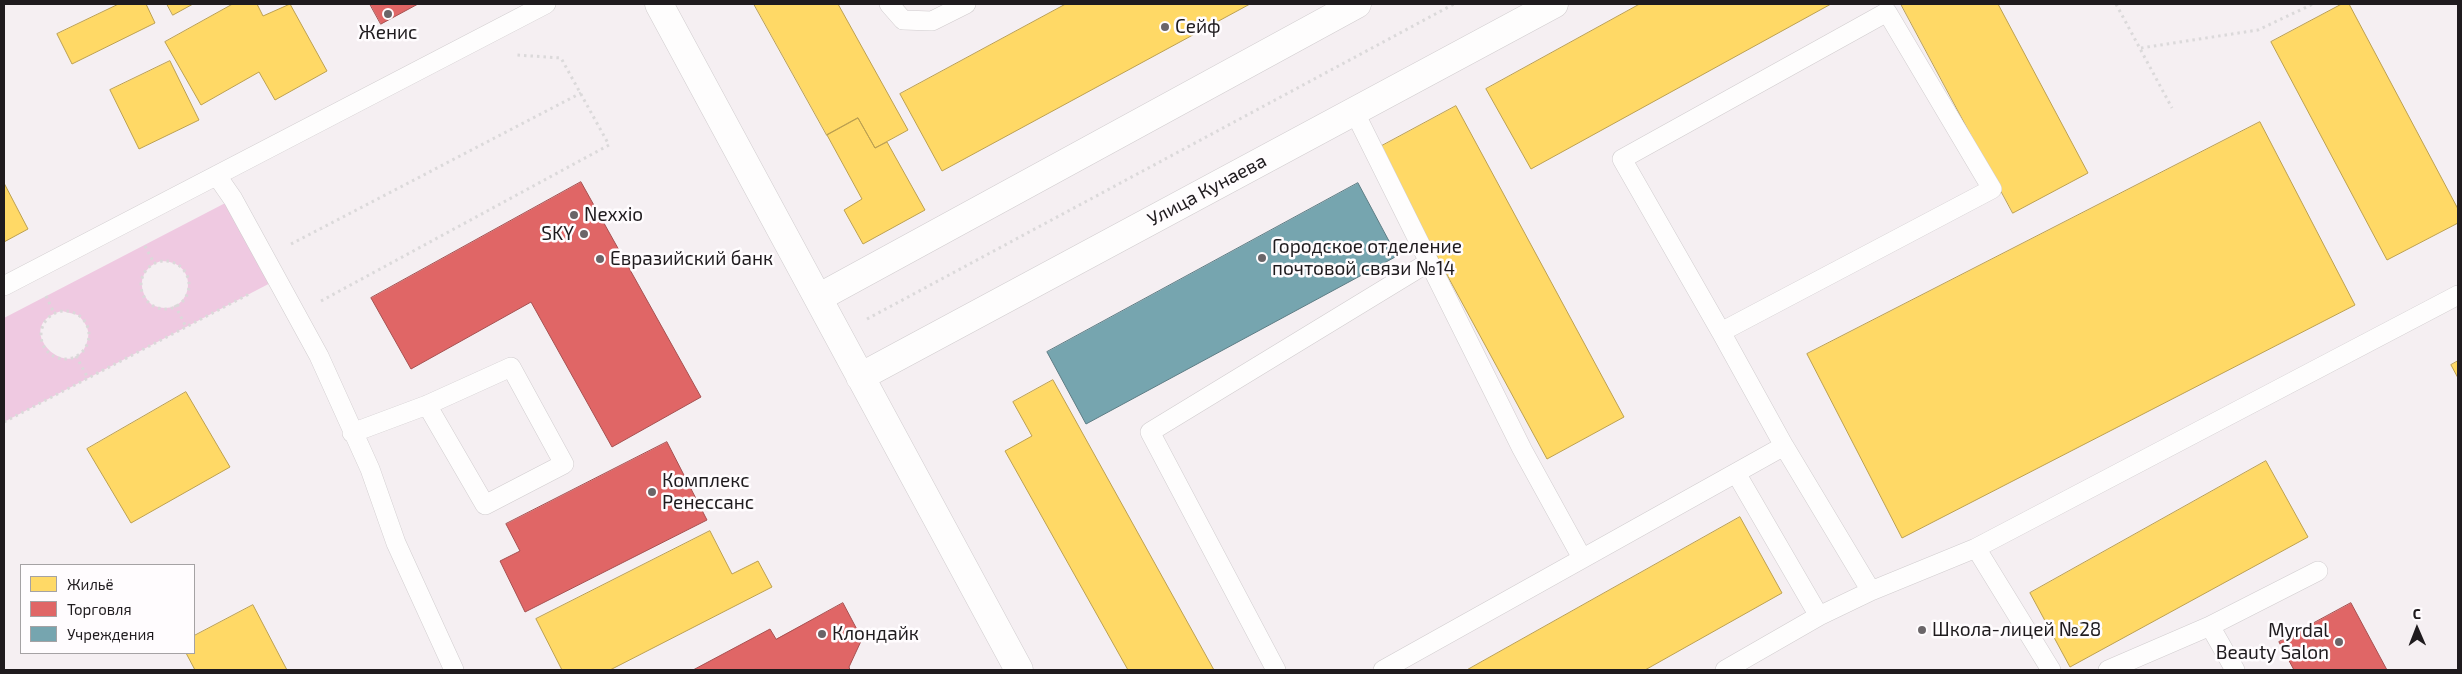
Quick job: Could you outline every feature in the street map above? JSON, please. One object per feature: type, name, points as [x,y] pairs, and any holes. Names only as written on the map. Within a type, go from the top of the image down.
[{"type":"street","points":[[659,4],[1020,670]]},
{"type":"street","points":[[818,298],[1357,4]]},
{"type":"street","name":"Улица Кунаева","points":[[860,377],[1554,4]]},
{"type":"lane","points":[[4,286],[546,4]]},
{"type":"lane","points":[[889,4],[903,20],[932,21],[966,4]]},
{"type":"lane","points":[[1721,332],[1992,189],[1887,12],[1622,159],[1784,446],[1871,591]]},
{"type":"lane","points":[[1354,111],[1522,449],[1582,558]]},
{"type":"lane","points":[[216,176],[278,279],[319,356],[370,470],[396,543],[454,670]]},
{"type":"lane","points":[[1276,670],[1150,432],[1429,262]]},
{"type":"lane","points":[[1725,670],[1819,616],[1871,591],[1976,548],[2458,295]]},
{"type":"lane","points":[[352,433],[428,405],[511,367],[564,464],[485,506],[428,405]]},
{"type":"lane","points":[[1383,670],[1784,446]]},
{"type":"lane","points":[[1736,473],[1819,616]]},
{"type":"lane","points":[[1976,548],[2051,670]]},
{"type":"lane","points":[[2108,670],[2210,626],[2318,571]]},
{"type":"lane","points":[[2210,626],[2235,670]]},
{"type":"path","points":[[838,334],[1454,4]]},
{"type":"path","points":[[2116,4],[2172,108]]},
{"type":"path","points":[[2141,48],[2258,30],[2313,4]]},
{"type":"path","points":[[296,314],[609,145],[561,58],[520,54],[511,58]]},
{"type":"path","points":[[265,258],[581,93]]},
{"type":"path","points":[[137,249],[145,245],[154,263]]},
{"type":"path","points":[[168,261],[181,268],[186,274],[188,288],[186,296],[175,306],[159,308],[146,299],[141,284],[143,275],[154,263],[168,261]]},
{"type":"path","points":[[4,422],[278,279]]},
{"type":"path","points":[[37,300],[54,292]]},
{"type":"path","points":[[46,296],[54,313]]},
{"type":"path","points":[[175,306],[186,327]]},
{"type":"path","points":[[70,312],[84,321],[89,336],[87,344],[76,356],[61,358],[48,352],[44,346],[42,339],[44,324],[54,313],[70,312]]},
{"type":"path","points":[[76,356],[88,378]]},
{"type":"shaded area","points":[[233,199],[278,279],[4,422],[4,318]],"holes":[[[161,261],[175,264],[183,270],[188,279],[188,289],[184,299],[176,305],[166,308],[152,305],[147,299],[142,286],[144,274],[154,264]],[[62,311],[78,315],[88,331],[87,342],[80,354],[69,359],[58,356],[42,340],[41,329],[47,319]]]},
{"type":"building: Жильё","points":[[119,4],[146,4],[155,23],[72,64],[57,34]]},
{"type":"building: Жильё","points":[[167,4],[193,4],[173,15]]},
{"type":"building: Жильё","points":[[233,4],[257,4],[263,16],[290,4],[327,71],[275,100],[259,72],[201,105],[165,42]]},
{"type":"building: Жильё","points":[[754,4],[838,4],[908,130],[875,148],[858,118],[827,135]]},
{"type":"building: Жильё","points":[[1066,4],[1250,4],[942,171],[900,94]]},
{"type":"building: Жильё","points":[[1640,4],[1831,4],[1531,169],[1486,89]]},
{"type":"building: Жильё","points":[[1901,4],[1998,4],[2088,173],[2013,213]]},
{"type":"building: Жильё","points":[[2342,4],[2349,4],[2458,209],[2458,223],[2387,260],[2271,42]]},
{"type":"building: Жильё","points":[[170,61],[199,120],[139,149],[110,90]]},
{"type":"building: Жильё","points":[[1456,106],[1624,417],[1547,459],[1378,148]]},
{"type":"building: Жильё","points":[[858,118],[875,148],[887,142],[925,210],[863,244],[844,210],[862,199],[827,135]]},
{"type":"building: Жильё","points":[[2260,122],[2355,305],[1902,538],[1807,354]]},
{"type":"building: Жильё","points":[[4,183],[28,229],[4,242]]},
{"type":"building: Жильё","points":[[2458,361],[2458,378],[2451,365]]},
{"type":"building: Жильё","points":[[1053,380],[1214,670],[1128,670],[1005,451],[1032,436],[1013,402]]},
{"type":"building: Жильё","points":[[186,392],[230,467],[131,523],[87,449]]},
{"type":"building: Жильё","points":[[2266,461],[2308,537],[2070,667],[2030,593]]},
{"type":"building: Жильё","points":[[1740,517],[1782,593],[1645,670],[1467,670]]},
{"type":"building: Жильё","points":[[710,531],[732,574],[758,561],[772,587],[610,670],[562,670],[536,619]]},
{"type":"building: Жильё","points":[[253,605],[287,670],[195,670],[187,654],[195,654],[195,635]]},
{"type":"building: Торговля","name":"Женис","points":[[370,4],[418,4],[381,24]]},
{"type":"building: Торговля","points":[[581,182],[701,397],[612,447],[531,302],[411,369],[371,298]]},
{"type":"building: Торговля","points":[[667,442],[707,520],[525,612],[500,561],[520,551],[506,524]]},
{"type":"building: Торговля","name":"Клондайк","points":[[843,603],[862,639],[849,667],[850,670],[693,670],[770,629],[776,639]]},
{"type":"building: Торговля","points":[[2351,603],[2387,670],[2294,670],[2279,642]]},
{"type":"building: Учреждения","points":[[1358,183],[1397,256],[1086,424],[1047,352]]},
{"type":"place","name":"Женис","points":[[388,14]]},
{"type":"place","name":"Сейф","points":[[1165,27]]},
{"type":"place","name":"Nexxio","points":[[574,215]]},
{"type":"place","name":"SKY","points":[[584,234]]},
{"type":"place","name":"Городское отделение почтовой связи №14","points":[[1262,258]]},
{"type":"place","name":"Евразийский банк","points":[[600,259]]},
{"type":"place","name":"Комплекс Ренессанс","points":[[652,492]]},
{"type":"place","name":"Школа-лицей №28","points":[[1922,630]]},
{"type":"place","name":"Клондайк","points":[[822,634]]},
{"type":"place","name":"Myrdal Beauty Salon","points":[[2339,642]]}]
